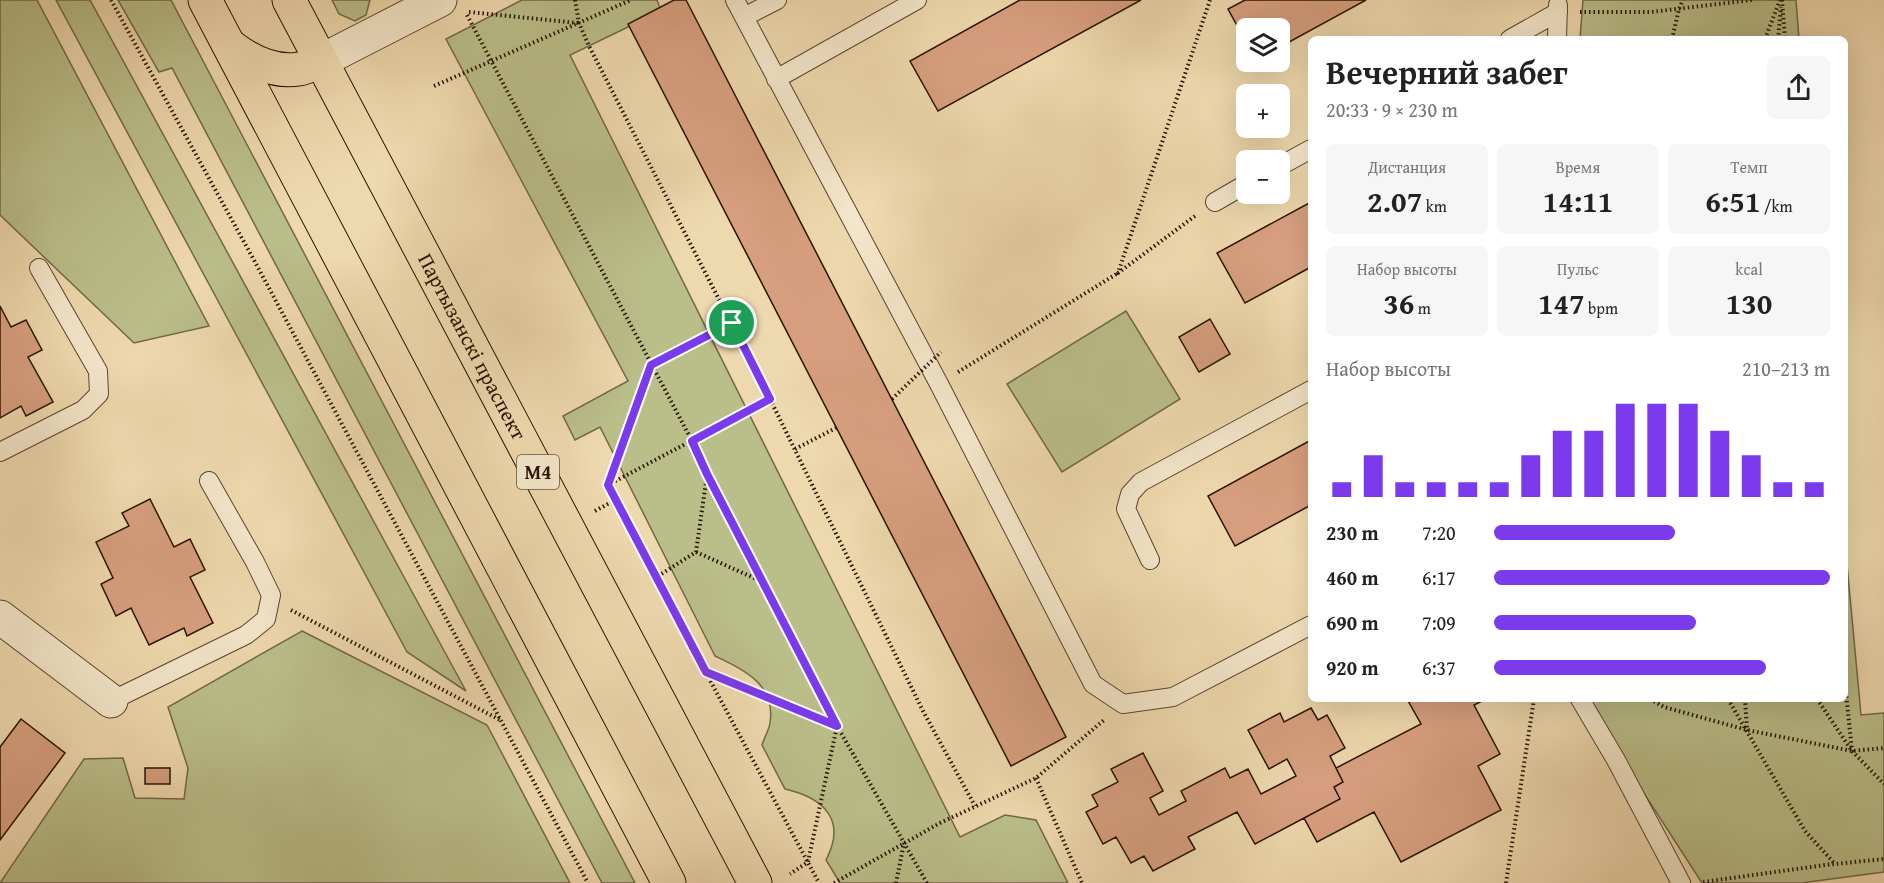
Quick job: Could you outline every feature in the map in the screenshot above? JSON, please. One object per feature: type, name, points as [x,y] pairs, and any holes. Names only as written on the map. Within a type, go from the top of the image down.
[{"type":"main road","points":[[205,0],[669,883]]},
{"type":"main road","name":"Партызанскі праспект","points":[[289,0],[755,883]]},
{"type":"main road","points":[[229,45],[247,59],[282,69],[299,69],[321,61]]},
{"type":"street","points":[[321,61],[390,11],[440,0]]},
{"type":"street","points":[[0,617],[111,701]]},
{"type":"lane","points":[[735,0],[939,384],[1093,684],[1123,704],[1173,697],[1308,627]]},
{"type":"lane","points":[[744,18],[777,0]]},
{"type":"lane","points":[[776,79],[917,0]]},
{"type":"lane","points":[[1514,36],[1558,6]]},
{"type":"lane","points":[[1557,36],[1558,6]]},
{"type":"lane","points":[[1290,161],[1308,151]]},
{"type":"lane","points":[[1215,202],[1236,190]]},
{"type":"lane","points":[[0,452],[83,410],[99,394],[98,371],[39,268]]},
{"type":"lane","points":[[1150,560],[1126,509],[1130,494],[1141,482],[1308,392]]},
{"type":"lane","points":[[111,701],[246,635],[266,619],[271,595],[255,562],[208,481]]},
{"type":"lane","points":[[1582,702],[1616,760],[1681,883]]},
{"type":"path","points":[[111,0],[255,262],[588,883]]},
{"type":"path","points":[[575,0],[579,23],[732,323],[923,711],[975,806]]},
{"type":"path","points":[[434,86],[631,0]]},
{"type":"path","points":[[1118,273],[1210,0]]},
{"type":"path","points":[[1673,36],[1683,0]]},
{"type":"path","points":[[1558,6],[1651,12],[1752,0]]},
{"type":"path","points":[[1766,36],[1781,0]]},
{"type":"path","points":[[1778,36],[1781,0]]},
{"type":"path","points":[[1781,0],[1785,36]]},
{"type":"path","points":[[579,23],[465,11],[692,441],[837,726],[927,883]]},
{"type":"path","points":[[954,374],[1118,273],[1215,202]]},
{"type":"path","points":[[732,323],[651,365],[608,485],[655,578],[819,883]]},
{"type":"path","points":[[892,399],[941,352]]},
{"type":"path","points":[[608,485],[770,399]]},
{"type":"path","points":[[795,449],[836,428]]},
{"type":"path","points":[[655,578],[696,552],[707,474]]},
{"type":"path","points":[[696,552],[763,582]]},
{"type":"path","points":[[292,610],[502,721]]},
{"type":"path","points":[[706,672],[837,726]]},
{"type":"path","points":[[1506,883],[1534,702]]},
{"type":"path","points":[[1655,702],[1664,707],[1747,730],[1852,752],[1884,748]]},
{"type":"path","points":[[1730,702],[1805,831],[1835,864]]},
{"type":"path","points":[[1745,702],[1747,730]]},
{"type":"path","points":[[1819,702],[1852,752],[1884,784]]},
{"type":"path","points":[[1847,702],[1852,752]]},
{"type":"path","points":[[834,883],[905,842],[1036,777],[1123,704]]},
{"type":"path","points":[[790,874],[808,862],[837,726]]},
{"type":"path","points":[[1036,777],[1082,883]]},
{"type":"path","points":[[896,883],[905,842]]},
{"type":"path","points":[[1695,883],[1884,859]]},
{"type":"green space","points":[[0,0],[37,0],[209,326],[134,343],[0,215]]},
{"type":"green space","points":[[56,0],[90,0],[466,691],[407,652]]},
{"type":"green space","points":[[118,0],[171,0],[635,883],[602,883],[172,68],[159,72]]},
{"type":"green space","points":[[332,0],[370,0],[366,15],[355,21],[339,14]]},
{"type":"green space","points":[[522,0],[657,0],[661,11],[570,55],[960,837],[1005,815],[1036,820],[1068,883],[840,883],[826,860],[834,833],[833,822],[828,813],[811,798],[785,789],[762,745],[769,726],[771,709],[763,688],[747,673],[715,656],[600,427],[575,440],[563,416],[628,381],[446,39]]},
{"type":"green space","points":[[1583,0],[1796,0],[1799,36],[1580,36]]},
{"type":"green space","points":[[1126,311],[1180,399],[1062,472],[1007,384]]},
{"type":"green space","points":[[1848,575],[1861,715],[1884,713],[1884,872],[1801,883],[1702,883],[1585,702],[1848,702]]},
{"type":"green space","points":[[302,631],[487,725],[570,883],[0,883],[84,759],[123,758],[135,798],[184,799],[188,768],[168,707]]},
{"type":"building","points":[[674,0],[686,0],[1066,737],[1011,766],[628,24]]},
{"type":"building","points":[[1020,0],[1141,0],[938,111],[910,61]]},
{"type":"building","points":[[1245,0],[1366,0],[1290,42],[1290,18],[1236,18],[1236,24],[1228,9]]},
{"type":"building","points":[[1308,204],[1308,269],[1245,303],[1217,253]]},
{"type":"building","points":[[0,306],[11,327],[26,320],[42,350],[28,357],[53,402],[26,416],[21,406],[0,418]]},
{"type":"building","points":[[1210,319],[1230,354],[1199,372],[1179,337]]},
{"type":"building","points":[[1308,442],[1308,507],[1235,546],[1208,496]]},
{"type":"building","points":[[150,499],[174,547],[190,539],[205,570],[190,577],[213,623],[187,636],[184,628],[149,645],[131,608],[116,616],[101,584],[113,578],[96,542],[129,526],[122,513]]},
{"type":"building","points":[[1409,702],[1480,702],[1474,705],[1500,754],[1478,766],[1501,810],[1401,862],[1374,812],[1317,842],[1304,818],[1340,799],[1334,787],[1343,782],[1336,768],[1421,724]]},
{"type":"building","points":[[1311,708],[1318,720],[1327,715],[1345,748],[1330,756],[1343,782],[1334,787],[1340,799],[1255,844],[1237,812],[1188,837],[1195,849],[1153,871],[1144,856],[1131,863],[1116,837],[1103,844],[1086,812],[1098,806],[1092,795],[1118,782],[1111,769],[1143,753],[1163,791],[1150,798],[1159,815],[1186,801],[1181,791],[1225,768],[1230,778],[1248,769],[1261,794],[1296,776],[1287,759],[1269,769],[1248,730],[1280,713],[1284,722]]},
{"type":"building","points":[[21,719],[65,753],[0,840],[0,747]]},
{"type":"building","points":[[145,768],[170,768],[170,784],[145,784]]},
{"type":"route","points":[[732,323],[770,399],[692,441],[837,726],[706,672],[608,485],[651,365],[732,323]]}]
